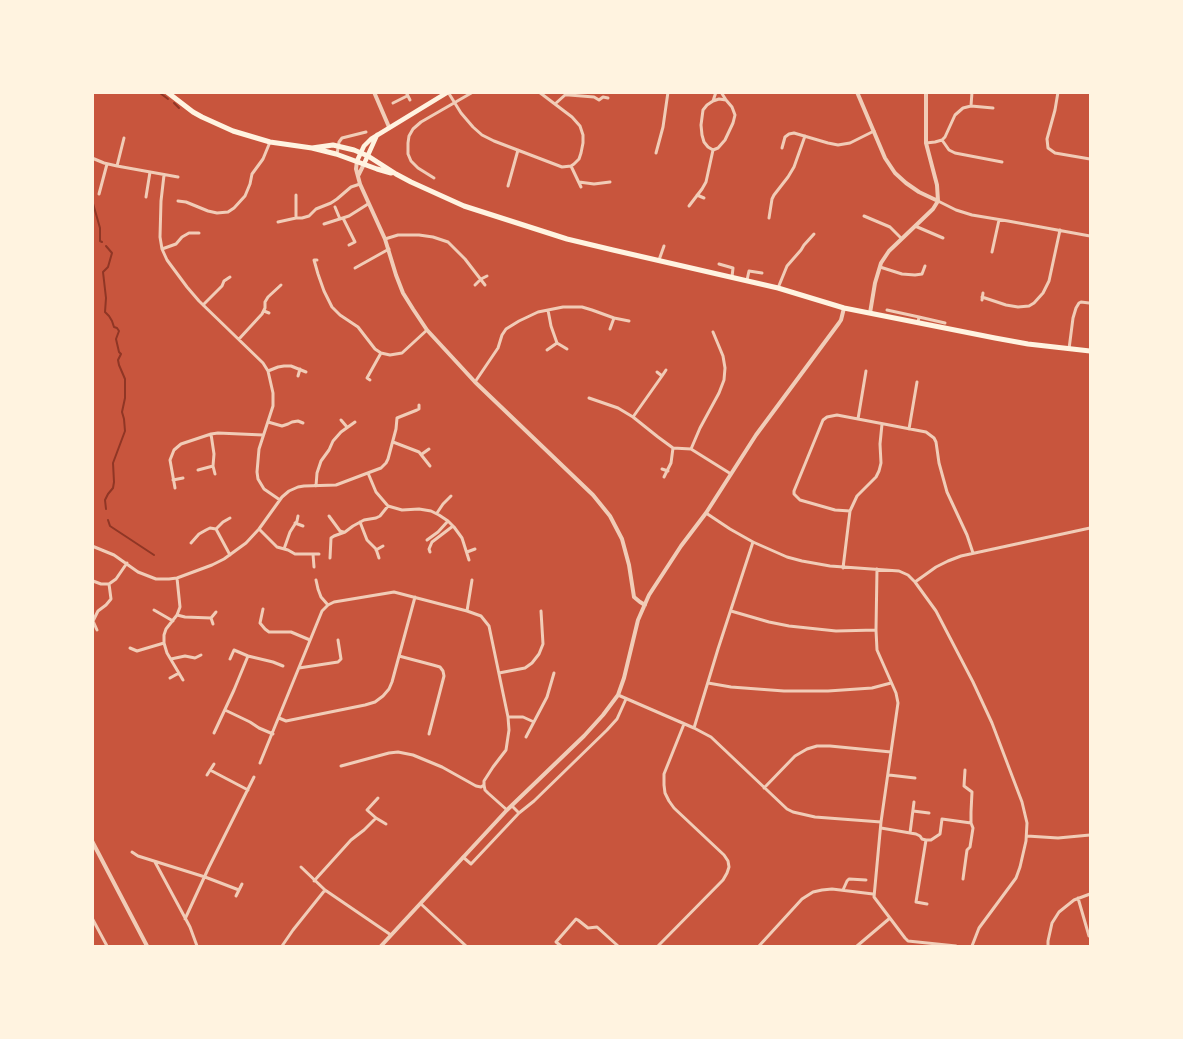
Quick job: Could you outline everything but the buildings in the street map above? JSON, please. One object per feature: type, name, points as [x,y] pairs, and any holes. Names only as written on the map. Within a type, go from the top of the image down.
[{"type":"main road","points":[[168,92],[192,112],[212,123],[246,136],[336,154],[396,174]]},
{"type":"main road","points":[[357,161],[368,141],[448,92]]},
{"type":"main road","points":[[364,164],[378,135]]},
{"type":"main road","points":[[312,148],[327,145],[338,146],[361,153],[396,174],[464,206],[567,239],[778,288],[844,308],[918,320],[995,338],[1090,351]]},
{"type":"street","points":[[374,92],[389,127]]},
{"type":"street","points":[[448,92],[469,122],[482,135],[562,167],[571,166],[579,159],[583,135],[577,122],[539,92]]},
{"type":"street","points":[[434,178],[414,165],[409,157],[409,136],[413,129],[421,122],[473,92]]},
{"type":"street","points":[[656,153],[663,127],[668,92]]},
{"type":"street","points":[[713,101],[716,92]]},
{"type":"street","points":[[713,150],[718,148],[724,141],[735,116],[734,110],[721,92]]},
{"type":"street","points":[[858,92],[886,158],[895,172],[918,192],[956,210],[972,215],[1090,236]]},
{"type":"street","points":[[870,313],[874,283],[880,267],[889,252],[901,238],[933,209],[938,201],[938,185],[926,143],[926,92]]},
{"type":"street","points":[[971,106],[972,92]]},
{"type":"street","points":[[1058,92],[1047,139],[1048,148],[1055,153],[1090,159]]},
{"type":"street","points":[[393,103],[406,94],[410,100]]},
{"type":"street","points":[[555,104],[565,95],[569,94],[594,97],[599,100],[603,97],[608,98]]},
{"type":"street","points":[[713,150],[704,142],[702,135],[703,110],[713,101],[719,99],[726,100]]},
{"type":"street","points":[[926,143],[942,140],[947,134],[955,115],[963,108],[971,106],[992,108]]},
{"type":"street","points":[[782,148],[785,137],[794,133],[838,145],[850,143],[874,131]]},
{"type":"street","points":[[336,154],[342,138],[366,132]]},
{"type":"street","points":[[769,218],[772,199],[794,167],[805,136]]},
{"type":"street","points":[[117,166],[124,138]]},
{"type":"street","points":[[942,140],[949,150],[955,153],[1002,162]]},
{"type":"street","points":[[178,201],[186,202],[217,214],[228,212],[245,196],[252,174],[263,158],[270,142]]},
{"type":"street","points":[[508,186],[518,150]]},
{"type":"street","points":[[689,206],[706,182],[713,150]]},
{"type":"street","points":[[92,158],[107,164],[178,177]]},
{"type":"street","points":[[357,161],[356,169],[360,184],[385,239],[396,275],[404,293],[427,330],[475,382],[593,495],[610,516],[622,539],[629,564],[634,597],[645,605]]},
{"type":"street","points":[[100,194],[107,164]]},
{"type":"street","points":[[358,176],[364,164]]},
{"type":"street","points":[[571,166],[582,188]]},
{"type":"street","points":[[146,197],[150,172]]},
{"type":"street","points":[[164,175],[160,237],[166,260],[187,287],[262,363],[268,372],[273,393],[273,406],[259,449],[257,472],[258,480],[264,489],[280,500]]},
{"type":"street","points":[[579,182],[594,184],[610,182]]},
{"type":"street","points":[[278,222],[308,216],[316,208],[331,203],[351,187],[360,184]]},
{"type":"street","points":[[296,195],[296,218]]},
{"type":"street","points":[[697,196],[704,198]]},
{"type":"street","points":[[324,224],[349,216],[368,204]]},
{"type":"street","points":[[336,207],[355,242],[349,245]]},
{"type":"street","points":[[864,216],[894,229],[901,238]]},
{"type":"street","points":[[992,252],[998,220]]},
{"type":"street","points":[[915,226],[943,238]]},
{"type":"street","points":[[982,297],[1018,307],[1029,306],[1034,303],[1043,293],[1049,281],[1060,230]]},
{"type":"street","points":[[162,249],[176,244],[189,233],[199,233]]},
{"type":"street","points":[[778,288],[788,266],[814,234]]},
{"type":"street","points":[[385,239],[398,235],[433,237],[448,242],[460,252],[485,285]]},
{"type":"street","points":[[659,261],[664,246]]},
{"type":"street","points":[[355,268],[389,250]]},
{"type":"street","points":[[314,260],[324,291],[332,307],[358,327],[381,353],[390,355],[402,353],[427,330]]},
{"type":"street","points":[[719,264],[733,268],[732,278]]},
{"type":"street","points":[[880,267],[902,274],[915,275],[922,274],[925,266]]},
{"type":"street","points":[[747,281],[749,271],[762,273]]},
{"type":"street","points":[[475,285],[487,276]]},
{"type":"street","points":[[204,305],[222,286],[224,281],[230,277]]},
{"type":"street","points":[[239,339],[264,311],[265,302],[268,297],[280,286]]},
{"type":"street","points":[[1069,349],[1076,308],[1081,302],[1089,303]]},
{"type":"street","points":[[475,382],[498,348],[506,329],[538,312],[563,307],[582,307],[629,321]]},
{"type":"street","points":[[381,946],[507,810],[584,736],[618,695],[638,620],[649,595],[681,546],[706,513],[756,435],[841,320],[844,308]]},
{"type":"street","points":[[548,310],[557,342],[566,349]]},
{"type":"street","points":[[887,310],[918,320],[946,323]]},
{"type":"street","points":[[264,311],[269,313]]},
{"type":"street","points":[[610,329],[614,318]]},
{"type":"street","points":[[691,449],[724,380],[725,368],[721,349],[713,332]]},
{"type":"street","points":[[547,350],[557,342]]},
{"type":"street","points":[[715,352],[721,349]]},
{"type":"street","points":[[367,378],[381,353]]},
{"type":"street","points":[[268,372],[284,366],[291,366],[306,372]]},
{"type":"street","points":[[298,376],[300,369]]},
{"type":"street","points":[[633,417],[666,370]]},
{"type":"street","points":[[858,419],[866,371]]},
{"type":"street","points":[[657,372],[662,376]]},
{"type":"street","points":[[909,429],[917,382]]},
{"type":"street","points":[[589,398],[618,408],[633,417],[673,448],[691,449],[731,474]]},
{"type":"street","points":[[92,546],[114,554],[138,572],[156,579],[177,578],[212,565],[246,543],[285,494],[293,489],[304,486],[336,485],[378,470],[386,463],[393,442],[397,418],[419,409],[419,405]]},
{"type":"street","points":[[850,512],[835,510],[800,500],[794,494],[823,420],[832,415],[926,432],[936,442],[947,492],[967,535],[973,553]]},
{"type":"street","points":[[341,420],[347,427]]},
{"type":"street","points":[[268,422],[282,426],[298,421],[303,423]]},
{"type":"street","points":[[316,486],[317,473],[321,461],[336,436],[355,422]]},
{"type":"street","points":[[843,568],[850,512],[857,496],[876,477],[879,470],[882,424]]},
{"type":"street","points":[[175,488],[170,460],[174,450],[181,444],[218,433],[263,435]]},
{"type":"street","points":[[211,434],[214,474]]},
{"type":"street","points":[[393,442],[415,449],[422,454],[430,466]]},
{"type":"street","points":[[664,478],[668,471],[673,448]]},
{"type":"street","points":[[422,454],[429,449]]},
{"type":"street","points":[[198,470],[213,466]]},
{"type":"street","points":[[662,469],[668,471]]},
{"type":"street","points":[[368,473],[376,492],[388,506],[402,510],[425,509],[448,521],[462,538],[469,560]]},
{"type":"street","points":[[173,480],[183,478]]},
{"type":"street","points":[[437,514],[451,496]]},
{"type":"street","points":[[330,558],[331,538],[360,522],[380,516],[388,506]]},
{"type":"street","points":[[706,513],[753,542],[802,562],[843,568],[899,571],[908,575],[944,624],[992,723],[1022,802],[1027,823],[1027,836],[1016,878],[982,924],[974,937],[972,946]]},
{"type":"street","points":[[284,549],[298,516]]},
{"type":"street","points":[[329,516],[340,531],[344,532]]},
{"type":"street","points":[[216,529],[230,518]]},
{"type":"street","points":[[427,540],[434,536],[448,521]]},
{"type":"street","points":[[360,522],[367,540],[376,550],[379,558]]},
{"type":"street","points":[[295,523],[303,526]]},
{"type":"street","points":[[430,552],[429,549],[432,542],[453,526]]},
{"type":"street","points":[[191,543],[199,534],[206,530],[210,528],[216,529]]},
{"type":"street","points":[[915,582],[926,573],[948,561],[973,553],[1090,528]]},
{"type":"street","points":[[216,529],[230,555]]},
{"type":"street","points":[[259,529],[274,546],[295,554],[318,554]]},
{"type":"street","points":[[694,728],[753,542]]},
{"type":"street","points":[[376,550],[382,546]]},
{"type":"street","points":[[467,552],[474,549]]},
{"type":"street","points":[[313,554],[314,567]]},
{"type":"street","points":[[93,581],[109,584],[116,579],[126,563]]},
{"type":"street","points":[[877,569],[877,650],[898,703],[873,894],[908,941],[956,946]]},
{"type":"street","points":[[177,578],[180,607],[178,615],[166,629],[164,643],[167,653],[183,680]]},
{"type":"street","points":[[316,580],[321,596],[328,605]]},
{"type":"street","points":[[468,611],[472,580]]},
{"type":"street","points":[[97,630],[93,622],[98,611],[111,599],[109,584]]},
{"type":"street","points":[[260,763],[322,611],[328,605],[340,600],[394,592],[468,611],[481,616],[489,626],[509,730],[506,750],[493,766],[484,781],[484,785],[485,790],[507,810]]},
{"type":"street","points":[[279,718],[286,722],[365,706],[376,702],[383,696],[389,688],[414,597]]},
{"type":"street","points":[[263,609],[260,623],[265,629],[270,632],[291,632],[310,640]]},
{"type":"street","points":[[154,610],[173,621]]},
{"type":"street","points":[[499,673],[525,668],[539,654],[543,644],[541,611]]},
{"type":"street","points":[[731,611],[754,619],[788,626],[836,631],[876,630]]},
{"type":"street","points":[[211,618],[216,612]]},
{"type":"street","points":[[178,615],[211,618]]},
{"type":"street","points":[[211,618],[213,624]]},
{"type":"street","points":[[300,668],[338,662],[341,659],[338,640]]},
{"type":"street","points":[[130,648],[137,651],[164,643]]},
{"type":"street","points":[[230,658],[234,650],[283,666]]},
{"type":"street","points":[[171,660],[188,656],[195,658],[201,655]]},
{"type":"street","points":[[214,733],[221,725],[225,710],[248,656]]},
{"type":"street","points":[[399,656],[440,667],[443,671],[444,676],[429,734]]},
{"type":"street","points":[[194,663],[195,658]]},
{"type":"street","points":[[170,678],[179,673]]},
{"type":"street","points":[[526,737],[547,697],[554,673]]},
{"type":"street","points":[[708,683],[784,691],[872,688],[891,683]]},
{"type":"street","points":[[618,695],[711,737],[764,788],[787,809],[793,812],[815,817],[882,822]]},
{"type":"street","points":[[463,857],[471,864],[519,813],[607,730],[616,719],[626,699]]},
{"type":"street","points":[[225,710],[272,734]]},
{"type":"street","points":[[508,717],[523,716],[534,722]]},
{"type":"street","points":[[658,946],[723,880],[729,867],[728,861],[723,854],[666,797],[664,774],[684,724]]},
{"type":"street","points":[[764,788],[795,756],[807,748],[830,746],[891,752]]},
{"type":"street","points":[[341,766],[389,753],[403,753],[442,766],[476,786],[481,787],[484,785]]},
{"type":"street","points":[[207,775],[214,764]]},
{"type":"street","points":[[210,770],[248,790]]},
{"type":"street","points":[[963,879],[967,850],[972,841],[973,828],[972,792],[964,786],[965,770]]},
{"type":"street","points":[[889,775],[915,778]]},
{"type":"street","points":[[186,919],[208,867],[254,777]]},
{"type":"street","points":[[378,798],[367,810],[386,824]]},
{"type":"street","points":[[910,833],[914,802]]},
{"type":"street","points":[[512,806],[519,813]]},
{"type":"street","points":[[913,811],[929,813]]},
{"type":"street","points":[[314,881],[351,840],[376,818]]},
{"type":"street","points":[[881,828],[916,834],[926,840],[930,840],[940,834],[942,819],[972,823]]},
{"type":"street","points":[[1027,836],[1058,838],[1090,835]]},
{"type":"street","points":[[926,840],[916,902],[927,904]]},
{"type":"street","points":[[92,841],[147,946]]},
{"type":"street","points":[[132,852],[154,862],[205,877],[239,890]]},
{"type":"street","points":[[154,862],[186,919],[197,946]]},
{"type":"street","points":[[301,867],[325,890],[391,935]]},
{"type":"street","points":[[844,890],[849,879],[866,880]]},
{"type":"street","points":[[236,896],[242,884]]},
{"type":"street","points":[[759,946],[809,894],[827,889],[873,894]]},
{"type":"street","points":[[282,946],[325,890]]},
{"type":"street","points":[[1048,946],[1050,929],[1055,918],[1063,908],[1078,898],[1090,894]]},
{"type":"street","points":[[1078,898],[1090,936]]},
{"type":"street","points":[[421,904],[466,946]]},
{"type":"street","points":[[92,918],[107,946]]},
{"type":"street","points":[[857,946],[890,918]]},
{"type":"street","points":[[561,946],[556,942],[576,919],[588,928],[597,927],[618,946]]},
{"type":"street","points":[[907,946],[908,941]]},
{"type":"waterway","points":[[160,93],[168,99]]},
{"type":"waterway","points":[[174,103],[179,108]]},
{"type":"waterway","points":[[92,200],[100,228],[100,241],[102,242]]},
{"type":"waterway","points":[[106,246],[112,253],[108,267],[103,272],[106,298],[105,312],[114,327],[119,331],[116,339],[121,354],[118,360],[125,379],[125,398],[122,412],[125,431],[113,463],[114,482],[113,488],[105,500],[106,509]]},
{"type":"waterway","points":[[108,520],[110,526],[154,555]]}]
